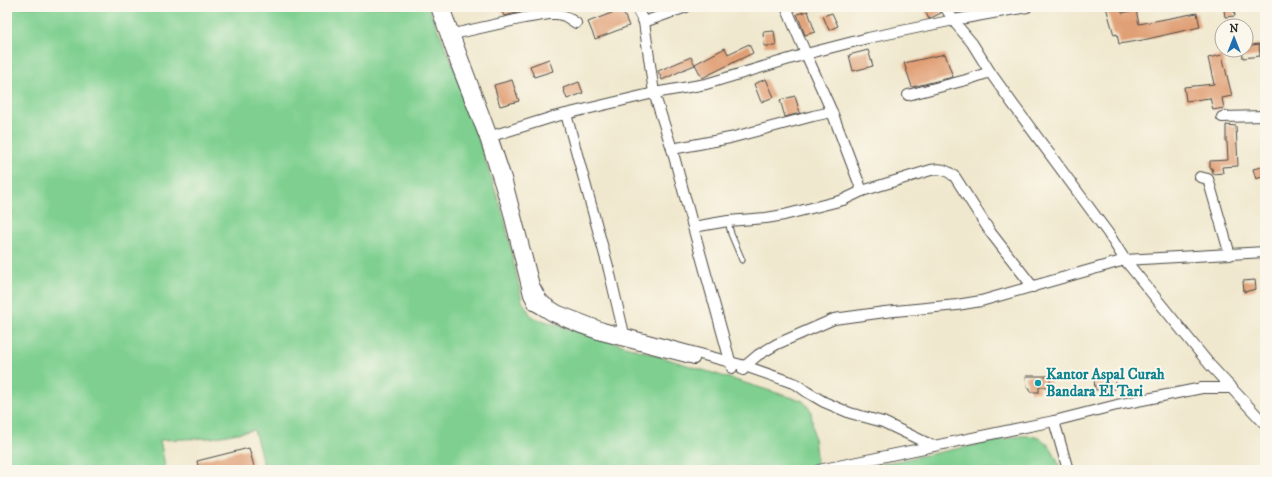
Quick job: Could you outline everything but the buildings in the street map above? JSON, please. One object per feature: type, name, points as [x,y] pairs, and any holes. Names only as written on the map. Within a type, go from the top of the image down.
[{"type":"street","points":[[436,7],[451,34]]},
{"type":"street","points":[[444,7],[451,34],[489,137],[506,178],[534,285],[538,294],[546,303],[559,311],[603,328],[796,384],[824,402],[850,413],[883,422],[933,446]]},
{"type":"street","points":[[636,7],[644,22],[654,93],[672,149],[693,227],[737,367]]},
{"type":"street","points":[[644,22],[686,7]]},
{"type":"street","points":[[786,7],[832,112],[862,191]]},
{"type":"street","points":[[945,7],[972,43],[990,72],[1108,232],[1125,260],[1210,365],[1265,424]]},
{"type":"street","points":[[489,137],[518,127],[566,114],[654,93],[706,84],[806,54],[868,38],[954,20],[1027,7]]},
{"type":"street","points":[[451,34],[549,14],[565,16],[576,23]]},
{"type":"street","points":[[908,95],[959,82],[990,72]]},
{"type":"street","points":[[672,149],[730,138],[832,112]]},
{"type":"street","points":[[566,114],[609,270],[624,334]]},
{"type":"street","points":[[1222,117],[1265,116]]},
{"type":"street","points":[[489,137],[529,295],[534,304],[552,316],[601,335],[737,367],[778,344],[834,319],[981,301],[1125,260],[1265,252]]},
{"type":"street","points":[[693,227],[728,221],[766,218],[812,208],[843,200],[862,191],[931,170],[941,169],[950,172],[955,177],[991,233],[1033,287]]},
{"type":"street","points":[[1200,177],[1208,179],[1230,255]]},
{"type":"street","points":[[819,470],[847,467],[933,446],[1202,388],[1232,388]]},
{"type":"street","points":[[1054,421],[1068,470]]},
{"type":"lane","points":[[728,221],[731,234],[742,260]]},
{"type":"green space","points":[[7,7],[428,7],[454,66],[504,217],[522,301],[532,317],[803,401],[811,411],[817,465],[798,470],[265,470],[254,430],[211,438],[160,440],[166,470],[7,470]]},
{"type":"green space","points":[[1020,436],[1036,437],[1047,444],[1055,455],[1060,470],[861,470],[867,467]]},
{"type":"place","name":"Kantor Aspal Curah Bandara El Tari","points":[[1038,383]]}]
